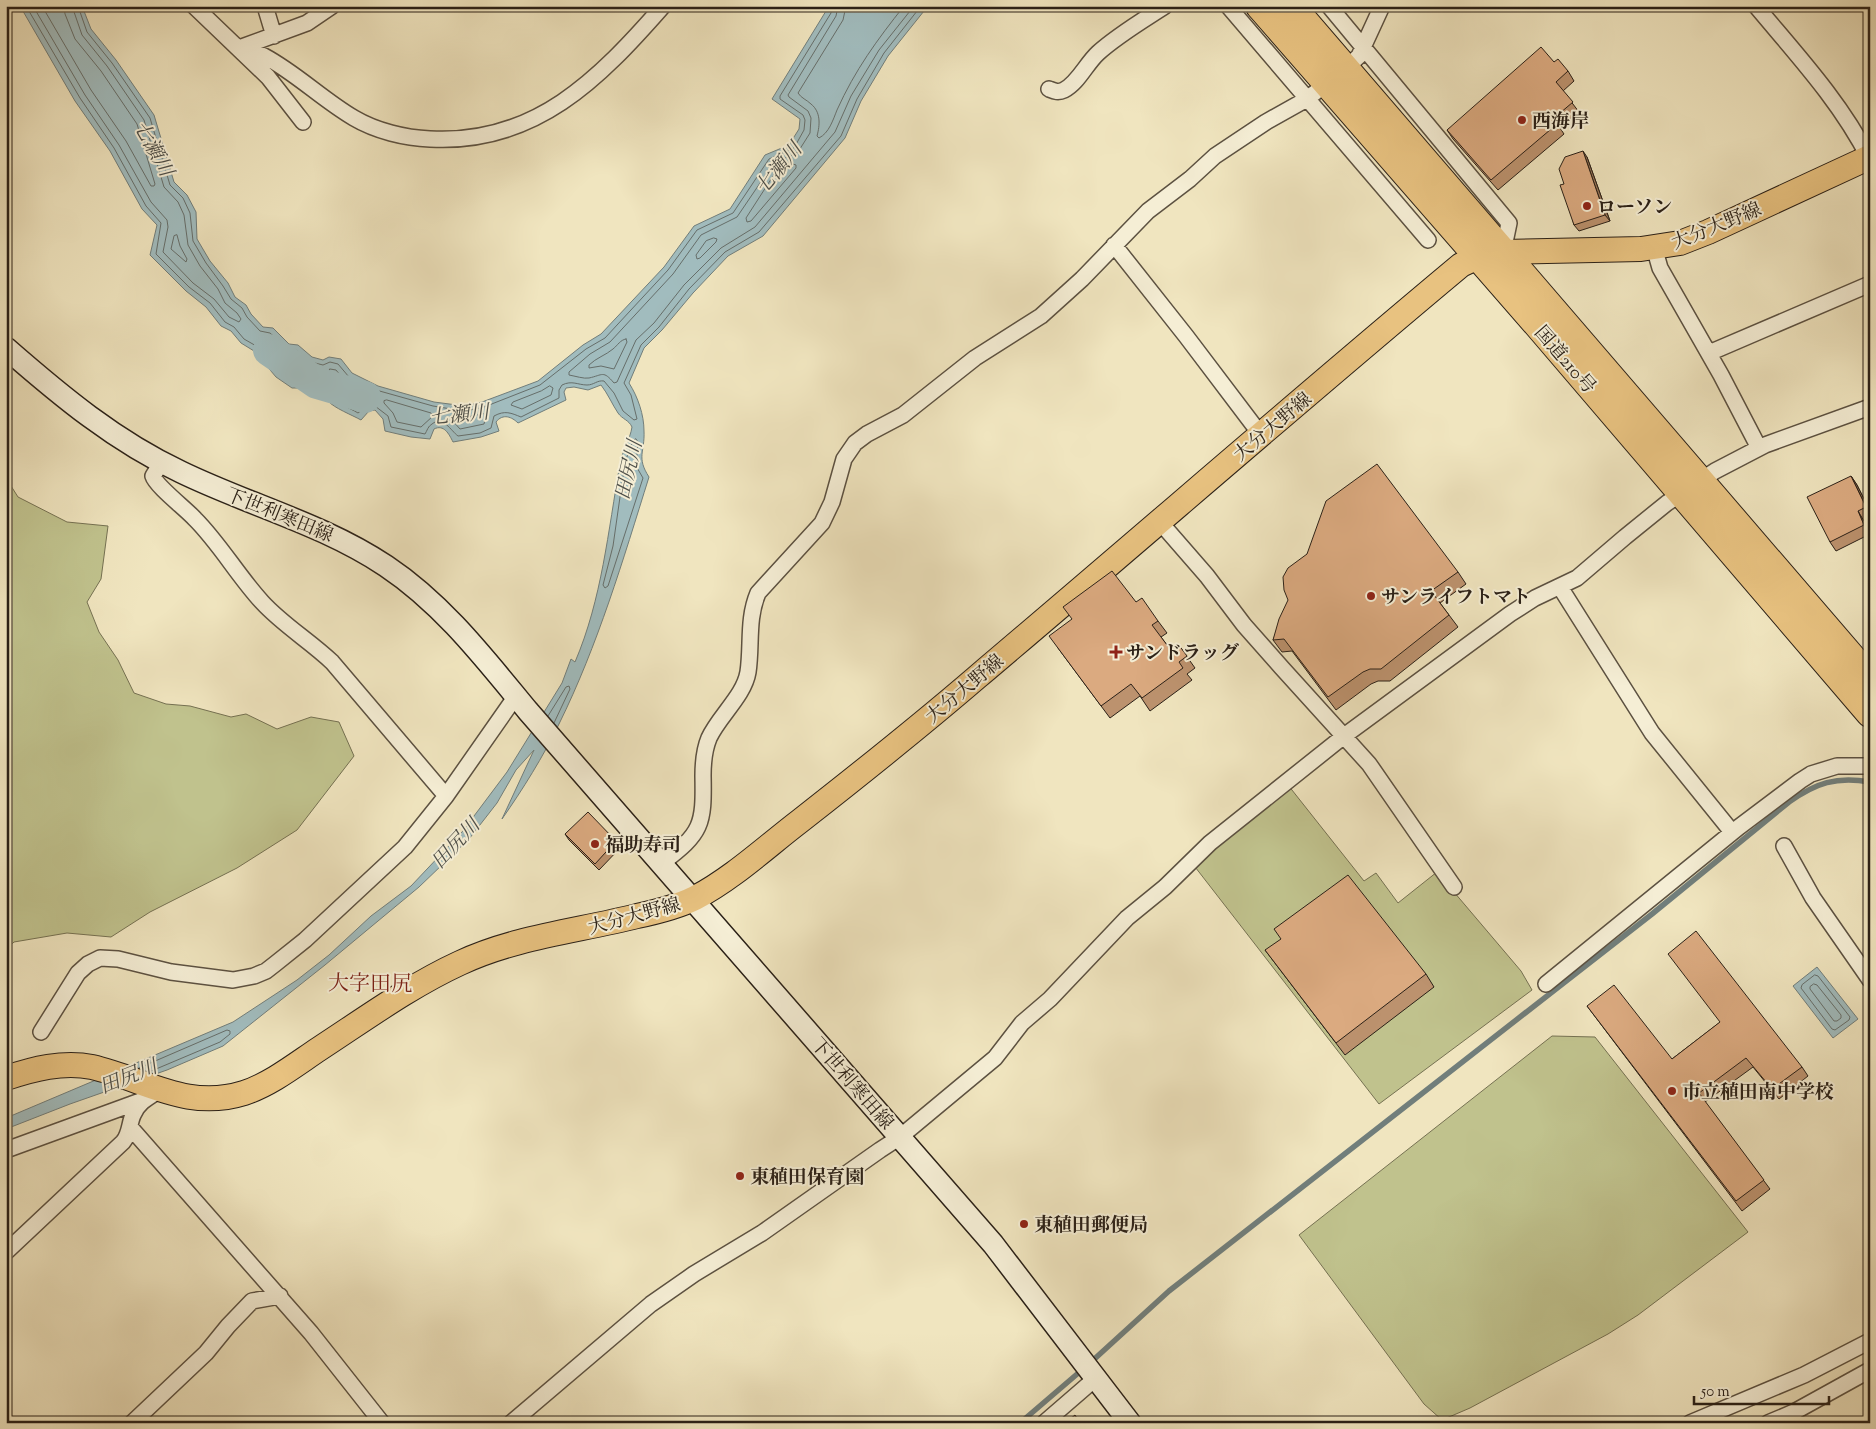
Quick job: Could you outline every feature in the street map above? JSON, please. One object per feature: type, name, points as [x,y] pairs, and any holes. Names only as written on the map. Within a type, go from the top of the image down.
[{"type":"highway","name":"国道210号","points":[[1260,6],[1326,84],[1490,255],[1690,486],[1870,678]]},
{"type":"highway","name":"国道210号","points":[[1291,6],[1326,84]]},
{"type":"highway","name":"国道210号","points":[[1690,486],[1870,713]]},
{"type":"main road","name":"大分大野線","points":[[6,1078],[40,1069],[60,1066],[82,1066],[105,1071],[150,1092],[204,1098],[243,1093],[273,1080],[434,975],[466,960],[510,944],[612,923],[674,907],[692,900],[730,876],[875,763],[1455,270],[1490,255],[1641,249],[1680,243],[1695,238],[1869,158]]},
{"type":"main road","name":"下世利寒田線","points":[[6,348],[74,406],[107,430],[161,463],[355,546],[389,567],[417,589],[456,625],[692,900],[993,1244],[1130,1423]]},
{"type":"street","points":[[194,6],[268,77],[303,122]]},
{"type":"street","points":[[265,6],[274,36]]},
{"type":"street","points":[[239,48],[307,23],[332,6]]},
{"type":"street","points":[[239,48],[263,56],[355,119],[375,128],[420,139],[470,138],[516,126],[542,114],[572,96],[615,60],[663,6]]},
{"type":"street","points":[[1049,88],[1057,92],[1064,90],[1101,51],[1165,6]]},
{"type":"street","points":[[1228,6],[1326,84],[1428,240]]},
{"type":"street","points":[[1329,6],[1509,223],[1490,255]]},
{"type":"street","points":[[662,863],[685,844],[701,822],[704,808],[703,770],[706,746],[715,727],[740,692],[748,674],[750,621],[754,602],[763,588],[822,522],[832,502],[840,468],[849,450],[867,434],[912,409],[975,358],[1041,316],[1082,279],[1148,211],[1190,179],[1221,151],[1244,139],[1266,122],[1326,84],[1359,56],[1382,6]]},
{"type":"street","points":[[1756,6],[1822,85],[1853,128],[1869,158]]},
{"type":"street","points":[[1114,245],[1261,435]]},
{"type":"street","points":[[1654,247],[1660,268],[1709,353],[1759,448]]},
{"type":"street","points":[[1709,353],[1870,284]]},
{"type":"street","points":[[511,1423],[651,1304],[694,1274],[762,1233],[900,1138],[995,1058],[1022,1023],[1050,999],[1127,918],[1165,887],[1198,853],[1344,736],[1510,614],[1535,598],[1585,573],[1625,537],[1690,486],[1759,448],[1870,407]]},
{"type":"street","points":[[161,463],[153,476],[155,482],[202,526],[263,603],[287,625],[317,647],[332,662],[446,796]]},
{"type":"street","points":[[1160,522],[1201,569],[1263,646],[1369,764],[1454,887]]},
{"type":"street","points":[[1560,587],[1652,733],[1732,832]]},
{"type":"street","points":[[41,1032],[78,974],[88,964],[100,958],[118,959],[171,972],[233,980],[243,979],[266,971],[305,940],[398,853],[426,823],[522,704]]},
{"type":"street","points":[[1546,984],[1732,832],[1811,774],[1837,766],[1870,766]]},
{"type":"street","points":[[1784,846],[1813,898],[1870,980]]},
{"type":"street","points":[[6,1252],[123,1142],[133,1115],[150,1092]]},
{"type":"street","points":[[6,1150],[150,1092]]},
{"type":"street","points":[[130,1127],[280,1296],[382,1423]]},
{"type":"street","points":[[132,1423],[206,1353],[228,1326],[252,1302],[280,1296]]},
{"type":"street","points":[[1690,1423],[1804,1375],[1870,1341]]},
{"type":"street","points":[[1768,1423],[1794,1412],[1870,1370]]},
{"type":"street","points":[[1044,1423],[1096,1378]]},
{"type":"green space","points":[[6,478],[18,497],[67,522],[108,526],[101,579],[87,602],[99,632],[118,660],[134,693],[166,704],[190,706],[231,717],[246,714],[277,729],[311,717],[339,722],[354,756],[297,830],[237,868],[150,912],[111,937],[67,933],[14,942],[6,950]]},
{"type":"green space","points":[[1288,785],[1364,881],[1376,873],[1398,903],[1437,872],[1521,971],[1532,990],[1379,1104],[1192,863]]},
{"type":"green space","points":[[1552,1036],[1595,1037],[1748,1232],[1638,1315],[1608,1334],[1470,1408],[1442,1420],[1424,1404],[1299,1235]]},
{"type":"water","name":"田尻川","points":[[20,6],[82,6],[91,29],[116,60],[154,115],[174,182],[187,195],[196,212],[197,239],[210,261],[228,283],[235,297],[246,305],[251,314],[263,327],[273,328],[289,344],[298,345],[312,357],[323,360],[329,357],[341,359],[352,373],[378,386],[434,402],[465,406],[482,402],[538,381],[583,345],[601,334],[664,267],[694,226],[730,209],[765,155],[789,145],[799,129],[800,119],[772,99],[826,11],[827,6],[928,6],[888,56],[861,101],[845,138],[763,236],[728,256],[644,348],[629,383],[642,412],[644,438],[642,459],[649,477],[609,602],[586,664],[553,736],[502,819],[534,750],[516,770],[497,803],[469,839],[419,887],[223,1046],[167,1070],[6,1129],[6,1118],[233,1022],[297,980],[329,955],[371,916],[411,886],[462,832],[507,772],[562,683],[571,659],[575,662],[592,614],[608,539],[620,464],[632,427],[618,413],[601,385],[588,390],[574,387],[566,388],[564,392],[566,400],[518,423],[510,418],[504,417],[499,419],[496,422],[499,431],[481,437],[453,442],[446,431],[438,428],[434,429],[430,439],[411,437],[385,431],[383,419],[375,410],[369,411],[361,420],[334,406],[326,399],[316,375],[306,375],[300,388],[292,388],[276,377],[254,351],[241,343],[231,331],[221,326],[206,307],[186,291],[150,255],[157,225],[142,209],[110,151],[75,101]]},
{"type":"water","points":[[1817,967],[1858,1019],[1833,1038],[1793,986]]},
{"type":"building","name":"西海岸","points":[[1541,47],[1554,62],[1558,59],[1568,71],[1556,82],[1573,102],[1553,119],[1557,124],[1491,180],[1447,130]]},
{"type":"building","points":[[1583,151],[1605,215],[1574,225],[1560,185],[1564,184],[1559,169],[1565,157]]},
{"type":"building","name":"サンライフトマト","points":[[1377,464],[1458,572],[1431,591],[1449,615],[1381,669],[1370,669],[1363,672],[1328,697],[1284,639],[1273,640],[1279,619],[1288,600],[1284,590],[1283,577],[1288,568],[1307,554],[1326,501]]},
{"type":"building","points":[[1851,476],[1866,507],[1858,511],[1864,525],[1830,542],[1807,497]]},
{"type":"building","name":"サンドラッグ","points":[[1112,571],[1136,602],[1142,598],[1158,621],[1152,625],[1170,649],[1178,644],[1187,656],[1179,662],[1183,668],[1142,698],[1131,684],[1101,706],[1049,636],[1072,619],[1063,607]]},
{"type":"building","name":"福助寿司","points":[[588,812],[616,841],[595,864],[565,834]]},
{"type":"building","points":[[1348,875],[1426,974],[1336,1043],[1265,950],[1281,939],[1274,929]]},
{"type":"building","points":[[1696,931],[1802,1067],[1772,1089],[1746,1058],[1699,1093],[1764,1180],[1736,1201],[1587,1006],[1614,985],[1672,1059],[1720,1022],[1668,954]]},
{"type":"building","points":[[1075,1415],[1080,1423],[1065,1423]]},
{"type":"waterway","name":"七瀬川","points":[[269,350],[317,383],[365,397]]},
{"type":"waterway","points":[[1090,1363],[1169,1291],[1652,914],[1789,802],[1808,790],[1827,783],[1847,780],[1870,782]]},
{"type":"waterway","points":[[1020,1423],[1083,1369]]},
{"type":"place","name":"西海岸","points":[[1522,120]]},
{"type":"place","name":"ローソン","points":[[1587,206]]},
{"type":"place","name":"サンライフトマト","points":[[1371,596]]},
{"type":"place","name":"サンドラッグ","points":[[1116,652]]},
{"type":"place","name":"福助寿司","points":[[595,844]]},
{"type":"place","name":"市立稙田南中学校","points":[[1672,1091]]},
{"type":"place","name":"東稙田保育園","points":[[740,1176]]},
{"type":"place","name":"東稙田郵便局","points":[[1024,1224]]},
{"type":"district","name":"大字田尻","points":[[370,983]]}]
